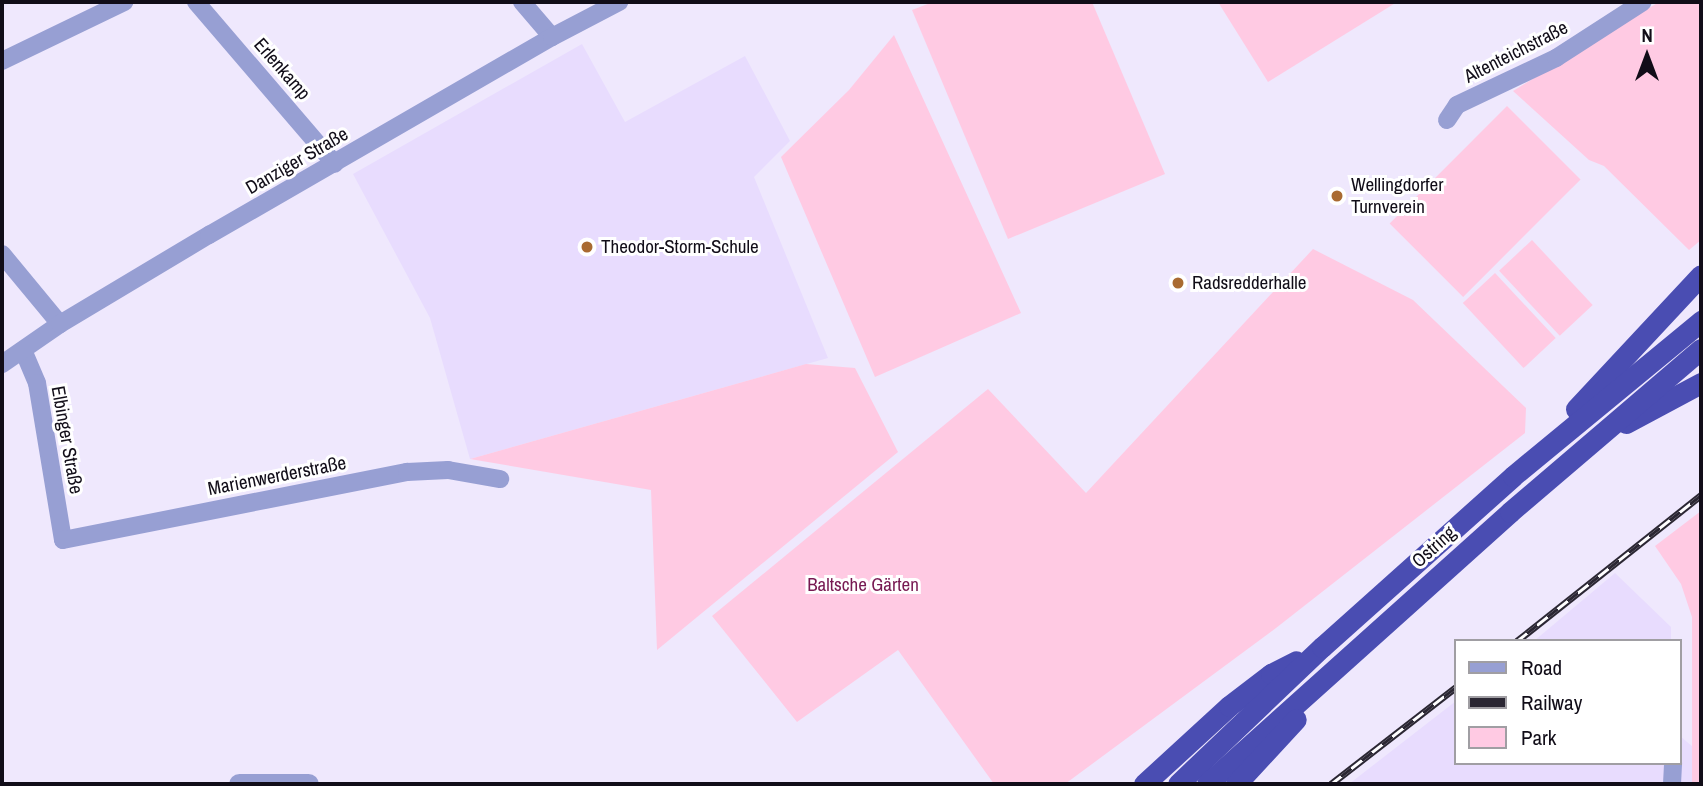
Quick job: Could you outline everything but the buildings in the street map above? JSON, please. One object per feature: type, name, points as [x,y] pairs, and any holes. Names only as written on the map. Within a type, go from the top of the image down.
[{"type":"highway","points":[[1541,451],[1570,414],[1701,275]]},
{"type":"highway","name":"Ostring","points":[[1178,784],[1322,647],[1541,451],[1701,321]]},
{"type":"highway","name":"Ostring","points":[[1207,784],[1335,667],[1596,437],[1701,349]]},
{"type":"highway","points":[[1596,437],[1701,383]]},
{"type":"highway","points":[[1144,784],[1200,730],[1250,690],[1322,647]]},
{"type":"highway","points":[[1236,784],[1300,714],[1335,667]]},
{"type":"street","points":[[2,61],[124,2]]},
{"type":"street","name":"Erlenkamp","points":[[196,2],[335,164]]},
{"type":"street","points":[[522,2],[552,37]]},
{"type":"street","name":"Danziger Straße","points":[[2,364],[60,324],[552,37],[619,2]]},
{"type":"street","name":"Altenteichstraße","points":[[1447,120],[1457,105],[1556,58],[1643,2]]},
{"type":"street","points":[[2,254],[60,324]]},
{"type":"street","name":"Elbinger Straße","points":[[23,350],[37,383],[63,540]]},
{"type":"street","name":"Marienwerderstraße","points":[[63,540],[407,472],[448,470],[500,479]]},
{"type":"street","points":[[1672,784],[1673,765]]},
{"type":"street","points":[[239,784],[308,784]]},
{"type":"shaded area","name":"Theodor-Storm-Schule","points":[[582,44],[625,122],[745,56],[790,141],[754,177],[828,358],[470,459],[430,318],[353,174]]},
{"type":"shaded area","points":[[1615,573],[1671,627],[1671,639],[1536,639]]},
{"type":"shaded area","points":[[1454,703],[1454,765],[1682,765],[1682,738],[1693,747],[1692,784],[1349,784]]},
{"type":"green space","points":[[933,2],[1092,2],[1165,174],[1008,239],[912,10]]},
{"type":"green space","points":[[1218,2],[1397,2],[1268,82]]},
{"type":"green space","points":[[1659,2],[1701,2],[1701,240],[1689,250],[1604,166],[1589,160],[1513,91]]},
{"type":"green space","points":[[894,35],[1021,313],[875,377],[781,157],[849,90]]},
{"type":"green space","points":[[1507,106],[1581,180],[1463,297],[1390,223]]},
{"type":"green space","points":[[1532,240],[1593,305],[1560,336],[1499,271]]},
{"type":"green space","name":"Baltsche Gärten","points":[[1313,249],[1413,300],[1526,408],[1525,433],[1276,628],[1065,784],[994,784],[898,650],[797,722],[712,616],[988,389],[1086,493]]},
{"type":"green space","points":[[1495,273],[1556,338],[1524,368],[1463,303]]},
{"type":"green space","points":[[806,364],[855,368],[898,452],[657,650],[651,490],[470,459]]},
{"type":"green space","points":[[1701,511],[1701,784],[1692,784],[1692,617],[1681,584],[1655,546]]},
{"type":"railway","points":[[1520,639],[1701,495]]},
{"type":"railway","points":[[1331,784],[1454,689]]},
{"type":"place","name":"Wellingdorfer Turnverein","points":[[1337,196]]},
{"type":"place","name":"Theodor-Storm-Schule","points":[[587,247]]},
{"type":"place","name":"Radsredderhalle","points":[[1178,283]]}]
